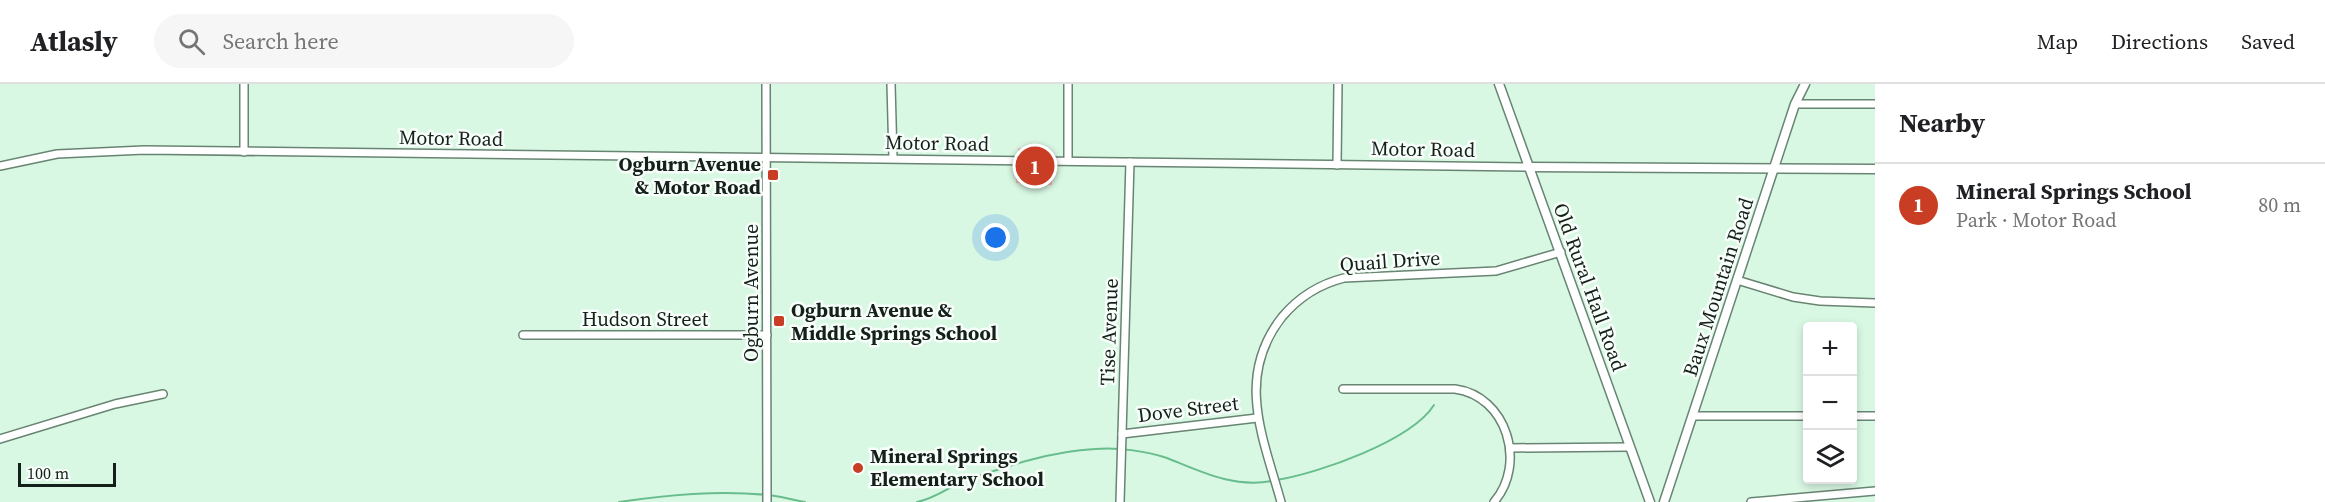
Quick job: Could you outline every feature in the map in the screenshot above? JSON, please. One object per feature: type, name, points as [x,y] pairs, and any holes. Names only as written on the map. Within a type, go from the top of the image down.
[{"type":"main road","name":"Old Rural Hall Road","points":[[1499,84],[1650,502]]},
{"type":"main road","name":"Baux Mountain Road","points":[[1664,502],[1795,104],[1805,84]]},
{"type":"main road","name":"Motor Road","points":[[1530,167],[1875,170]]},
{"type":"street","points":[[244,84],[244,152]]},
{"type":"street","name":"Ogburn Avenue","points":[[766,84],[767,502]]},
{"type":"street","points":[[891,84],[893,158]]},
{"type":"street","points":[[1068,84],[1068,161]]},
{"type":"street","points":[[1337,165],[1338,84]]},
{"type":"street","points":[[1795,104],[1875,104]]},
{"type":"street","name":"Motor Road","points":[[0,166],[42,156],[74,153],[244,152],[1530,167]]},
{"type":"street","name":"Tise Avenue","points":[[1120,502],[1130,162]]},
{"type":"street","name":"Quail Drive","points":[[1281,502],[1257,418],[1255,377],[1270,335],[1296,302],[1324,285],[1356,276],[1496,271],[1561,252]]},
{"type":"street","points":[[1737,280],[1793,297],[1820,302],[1875,303]]},
{"type":"street","name":"Hudson Street","points":[[523,335],[767,335]]},
{"type":"street","points":[[1343,389],[1434,388],[1470,392],[1491,407],[1505,430],[1510,448],[1508,477],[1494,502]]},
{"type":"street","points":[[0,439],[115,404],[163,394]]},
{"type":"street","points":[[1693,416],[1803,416]]},
{"type":"street","points":[[1857,416],[1875,416]]},
{"type":"street","name":"Dove Street","points":[[1122,434],[1257,418]]},
{"type":"street","points":[[1510,448],[1629,447]]},
{"type":"street","points":[[1751,502],[1875,490]]},
{"type":"shaded area","points":[[1018,148],[1052,150],[1052,185],[1016,183]]},
{"type":"waterway","points":[[1277,480],[1339,463],[1385,443],[1406,431],[1434,405]]},
{"type":"waterway","points":[[917,502],[967,480],[1014,465],[1046,456],[1095,449],[1122,449],[1150,453],[1231,480],[1258,483],[1272,481]]},
{"type":"waterway","points":[[619,502],[712,493],[773,496],[805,502]]},
{"type":"place","name":"Mineral Springs School","points":[[1035,166]]},
{"type":"place","name":"Ogburn Avenue & Motor Road","points":[[773,175]]},
{"type":"place","name":"Ogburn Avenue & Middle Springs School","points":[[779,321]]},
{"type":"place","name":"Mineral Springs Elementary School","points":[[858,468]]}]
